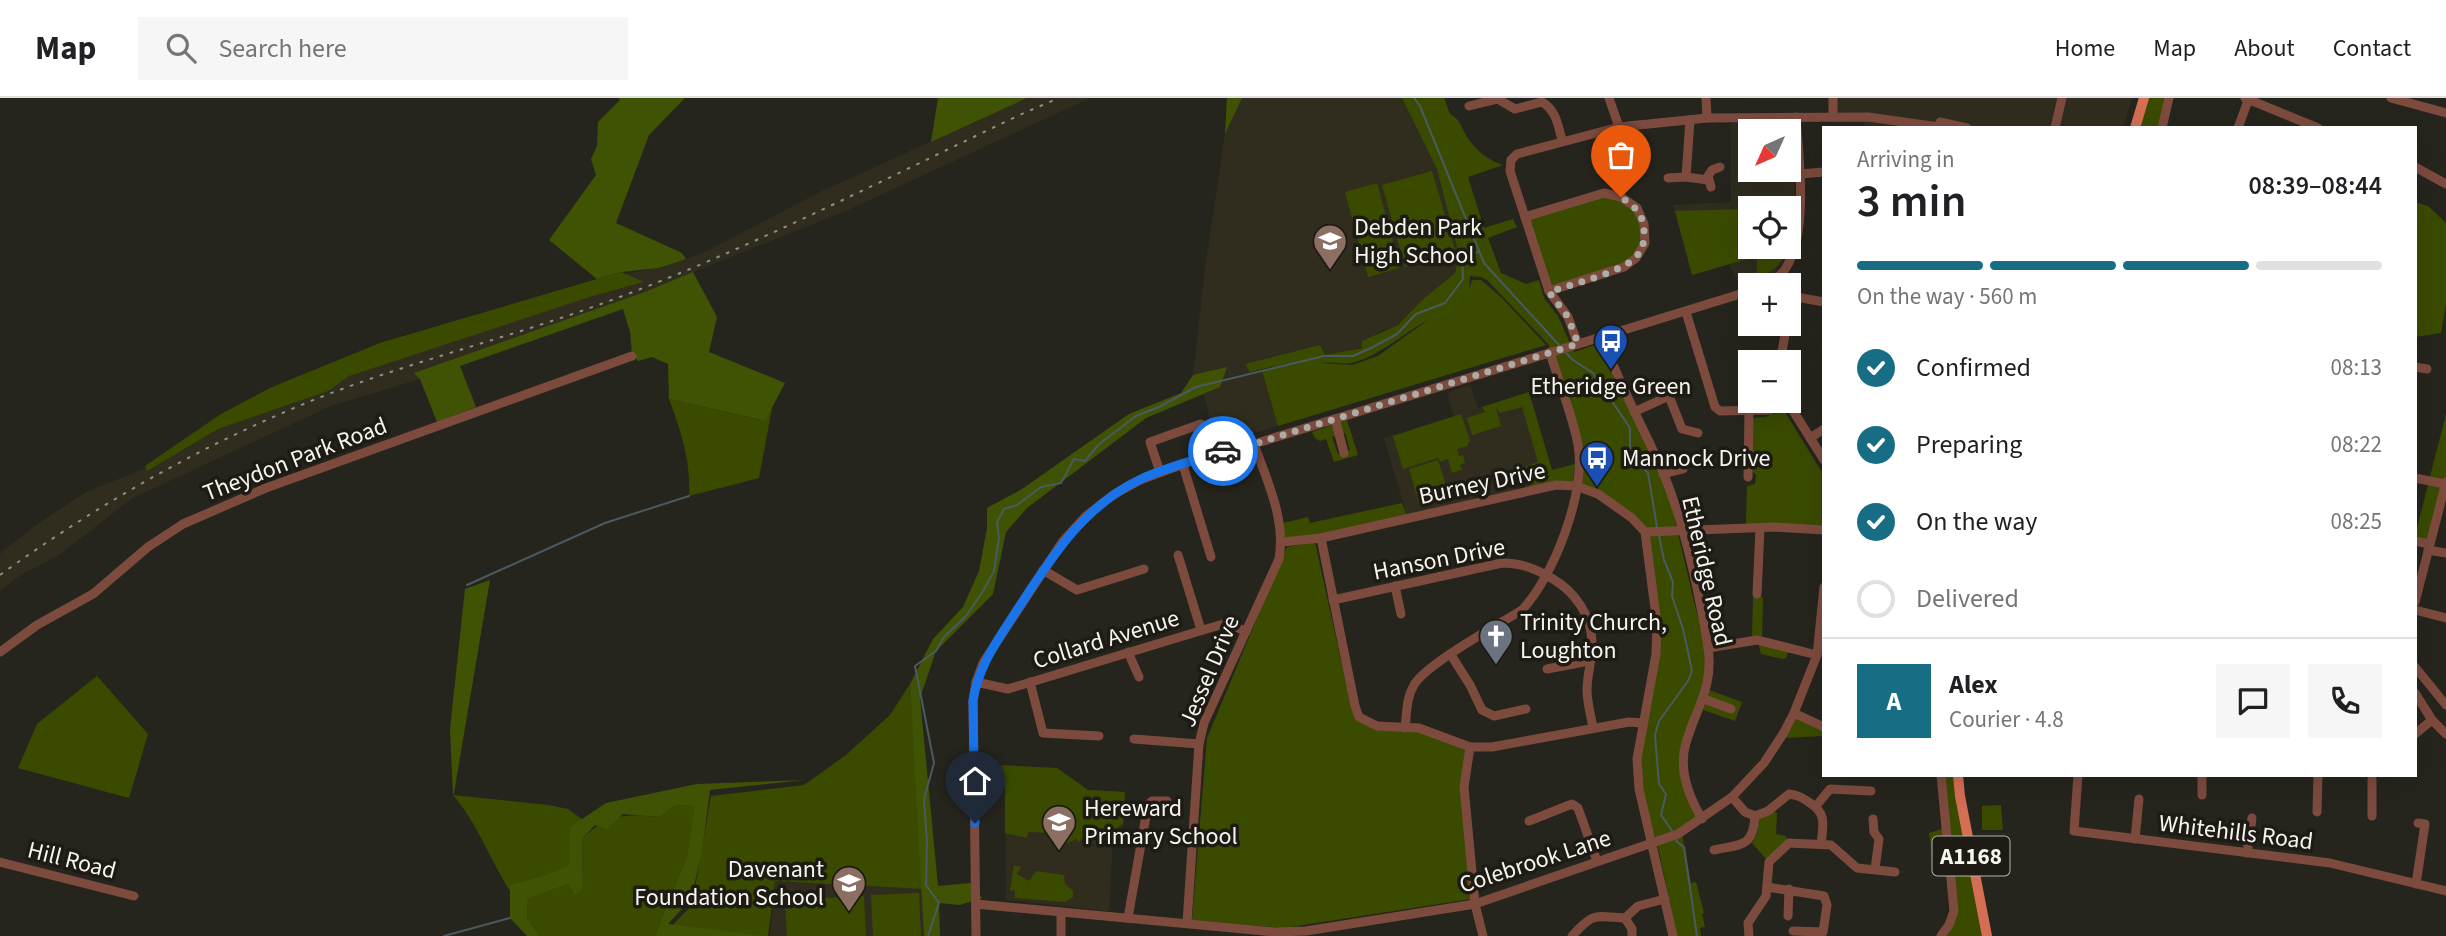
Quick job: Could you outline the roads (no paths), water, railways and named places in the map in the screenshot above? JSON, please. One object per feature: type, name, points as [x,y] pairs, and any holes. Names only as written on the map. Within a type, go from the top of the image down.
[{"type":"main road","points":[[2136,126],[2144,98]]},
{"type":"main road","name":"A1168","points":[[1958,777],[1987,936]]},
{"type":"street","points":[[1609,98],[1619,127]]},
{"type":"street","points":[[1706,98],[1707,118]]},
{"type":"street","points":[[1833,98],[1833,114]]},
{"type":"street","points":[[2055,126],[2062,98]]},
{"type":"street","points":[[2162,126],[2169,98]]},
{"type":"street","points":[[2239,126],[2248,98],[2313,126]]},
{"type":"street","points":[[2391,98],[2446,113]]},
{"type":"street","points":[[1469,106],[1498,99],[1515,109],[1542,102],[1554,113],[1562,140]]},
{"type":"street","points":[[1833,114],[1933,126]]},
{"type":"street","points":[[1578,344],[1568,317],[1549,292],[1525,218],[1510,171],[1511,160],[1517,154],[1619,127],[1707,118],[1833,114],[1904,116],[1956,126]]},
{"type":"street","points":[[1686,177],[1690,120]]},
{"type":"street","points":[[1668,178],[1686,177],[1709,184],[1712,170],[1720,167]]},
{"type":"street","points":[[2417,168],[2446,184]]},
{"type":"street","points":[[1801,174],[1822,172]]},
{"type":"street","points":[[1782,273],[1792,258],[1800,231],[1799,182]]},
{"type":"street","points":[[1525,218],[1604,193],[1621,197],[1637,208],[1644,224],[1644,243],[1636,258],[1623,267],[1549,292]]},
{"type":"street","points":[[976,936],[973,701],[976,682],[983,663],[1043,570],[1063,541],[1086,516],[1113,495],[1140,480],[1238,444],[1254,444],[1738,295]]},
{"type":"street","points":[[1801,298],[1822,302]]},
{"type":"street","points":[[1686,312],[1715,407],[1720,411],[1738,411]]},
{"type":"street","name":"Etheridge Road","points":[[1602,337],[1663,474],[1683,531],[1708,648],[1709,674],[1704,699],[1685,745],[1684,760],[1689,794],[1702,819]]},
{"type":"street","points":[[1405,728],[1409,696],[1415,682],[1451,655],[1522,610],[1546,575],[1569,523],[1576,486],[1578,446],[1557,350]]},
{"type":"street","name":"Theydon Park Road","points":[[0,652],[37,625],[93,594],[148,547],[190,521],[279,483],[632,356]]},
{"type":"street","points":[[2417,367],[2427,369]]},
{"type":"street","points":[[1634,412],[1669,396],[1682,429],[1698,433]]},
{"type":"street","points":[[1748,477],[1749,413]]},
{"type":"street","points":[[1794,413],[1822,457]]},
{"type":"street","points":[[1335,419],[1344,453]]},
{"type":"street","points":[[1160,472],[1150,442],[1201,424],[1209,446]]},
{"type":"street","points":[[1810,438],[1822,430]]},
{"type":"street","name":"Jessel Drive","points":[[1188,936],[1199,744],[1211,705],[1279,559],[1282,542],[1282,527],[1254,444]]},
{"type":"street","points":[[1183,465],[1210,557]]},
{"type":"street","points":[[1663,474],[1683,469]]},
{"type":"street","points":[[2417,478],[2446,483],[2417,593]]},
{"type":"street","name":"Burney Drive","points":[[1282,542],[1321,538],[1556,485],[1576,486],[1598,494],[1654,533]]},
{"type":"street","points":[[1757,594],[1760,528]]},
{"type":"street","points":[[1674,936],[1639,789],[1637,759],[1656,654],[1654,533],[1760,528],[1822,530]]},
{"type":"street","points":[[1321,538],[1359,717],[1377,726],[1426,730],[1470,747],[1492,747],[1629,722],[1643,723]]},
{"type":"street","points":[[2417,542],[2446,553]]},
{"type":"street","points":[[1178,555],[1201,630]]},
{"type":"street","name":"Hanson Drive","points":[[1333,600],[1502,563],[1518,563],[1546,575],[1565,586],[1589,621],[1592,643],[1587,692],[1593,728]]},
{"type":"street","points":[[1043,570],[1077,590],[1144,569]]},
{"type":"street","points":[[1395,586],[1401,614]]},
{"type":"street","points":[[2417,611],[2446,618]]},
{"type":"street","name":"Colebrook Lane","points":[[976,904],[1275,932],[1306,931],[1475,904],[1651,844],[1674,836],[1702,819],[1732,797],[1764,763],[1794,713],[1817,655],[1822,612]]},
{"type":"street","name":"Collard Avenue","points":[[976,682],[1008,689],[1223,624],[1233,625],[1246,632]]},
{"type":"street","points":[[1708,648],[1756,640],[1817,655]]},
{"type":"street","points":[[1128,652],[1139,677]]},
{"type":"street","points":[[1451,655],[1482,710],[1494,716],[1526,709]]},
{"type":"street","points":[[1548,669],[1589,661]]},
{"type":"street","points":[[2417,669],[2446,705]]},
{"type":"street","points":[[1030,682],[1043,733],[1099,736]]},
{"type":"street","points":[[2417,696],[2432,720],[2446,734]]},
{"type":"street","points":[[1704,699],[1731,709]]},
{"type":"street","points":[[1794,713],[1822,726]]},
{"type":"street","points":[[2417,732],[2432,720]]},
{"type":"street","points":[[1134,739],[1199,744]]},
{"type":"street","points":[[1470,747],[1465,787],[1475,904],[1483,936]]},
{"type":"street","points":[[1941,777],[1954,911],[1941,936]]},
{"type":"street","name":"Whitehills Road","points":[[2078,777],[2074,831],[2330,863],[2446,891]]},
{"type":"street","points":[[2202,777],[2202,795]]},
{"type":"street","points":[[2317,812],[2318,777]]},
{"type":"street","points":[[2372,777],[2372,816]]},
{"type":"street","points":[[1816,806],[1830,789],[1866,794]]},
{"type":"street","points":[[1755,817],[1768,811],[1789,794],[1797,794],[1816,806],[1823,818],[1821,844]]},
{"type":"street","points":[[1732,797],[1745,812],[1755,817]]},
{"type":"street","points":[[2135,839],[2139,799]]},
{"type":"street","points":[[1138,800],[1148,806]]},
{"type":"street","points":[[1128,918],[1148,806],[1152,801],[1167,801]]},
{"type":"street","points":[[1529,821],[1572,804],[1578,808],[1597,861]]},
{"type":"street","points":[[1714,850],[1750,840],[1755,817]]},
{"type":"street","points":[[2247,853],[2252,818]]},
{"type":"street","points":[[1873,819],[1874,832],[1879,839],[1875,869]]},
{"type":"street","points":[[2416,884],[2425,824],[2418,823]]},
{"type":"street","points":[[1749,936],[1748,923],[1766,896],[1769,862],[1784,846],[1796,842],[1831,845],[1857,868],[1895,872]]},
{"type":"street","name":"Hill Road","points":[[0,862],[134,896]]},
{"type":"street","points":[[1767,887],[1824,895],[1827,905],[1824,932],[1793,931]]},
{"type":"street","points":[[1787,916],[1789,889]]},
{"type":"street","points":[[1572,936],[1587,919],[1594,916],[1625,918],[1638,906],[1665,899]]},
{"type":"street","points":[[1061,912],[1061,936]]},
{"type":"street","points":[[1625,918],[1632,929],[1632,936]]},
{"type":"waterway","points":[[1414,98],[1420,106],[1484,263],[1559,345]]},
{"type":"waterway","points":[[928,936],[939,903],[926,885],[924,799],[934,763],[915,666],[936,651],[944,637],[966,616],[983,591],[994,571],[999,538],[997,522],[1004,509],[1017,505],[1041,487],[1061,483],[1074,459],[1085,461],[1098,445],[1136,416],[1196,387],[1324,356],[1353,356],[1397,334],[1416,314],[1445,303],[1463,279],[1462,261],[1479,251]]},
{"type":"waterway","points":[[1565,352],[1593,373],[1630,428],[1630,452],[1648,473],[1657,527]]},
{"type":"waterway","points":[[467,585],[605,523],[689,496]]},
{"type":"waterway","points":[[1659,536],[1664,560],[1673,582],[1672,596],[1683,629],[1692,671],[1688,681],[1659,721],[1655,735],[1659,784],[1666,794],[1661,815],[1673,832]]},
{"type":"waterway","points":[[1675,837],[1684,847],[1697,936]]},
{"type":"waterway","points":[[444,936],[510,918]]},
{"type":"railway","points":[[0,575],[112,501],[229,437],[347,387],[565,317],[709,261],[1059,98]]},
{"type":"place","name":"Debden Park High School","points":[[1330,271]]},
{"type":"place","name":"Etheridge Green","points":[[1611,371]]},
{"type":"place","name":"Mannock Drive","points":[[1597,488]]},
{"type":"place","name":"Trinity Church, Loughton","points":[[1496,666]]},
{"type":"place","name":"Hereward Primary School","points":[[1059,852]]},
{"type":"place","name":"Davenant Foundation School","points":[[849,913]]}]
